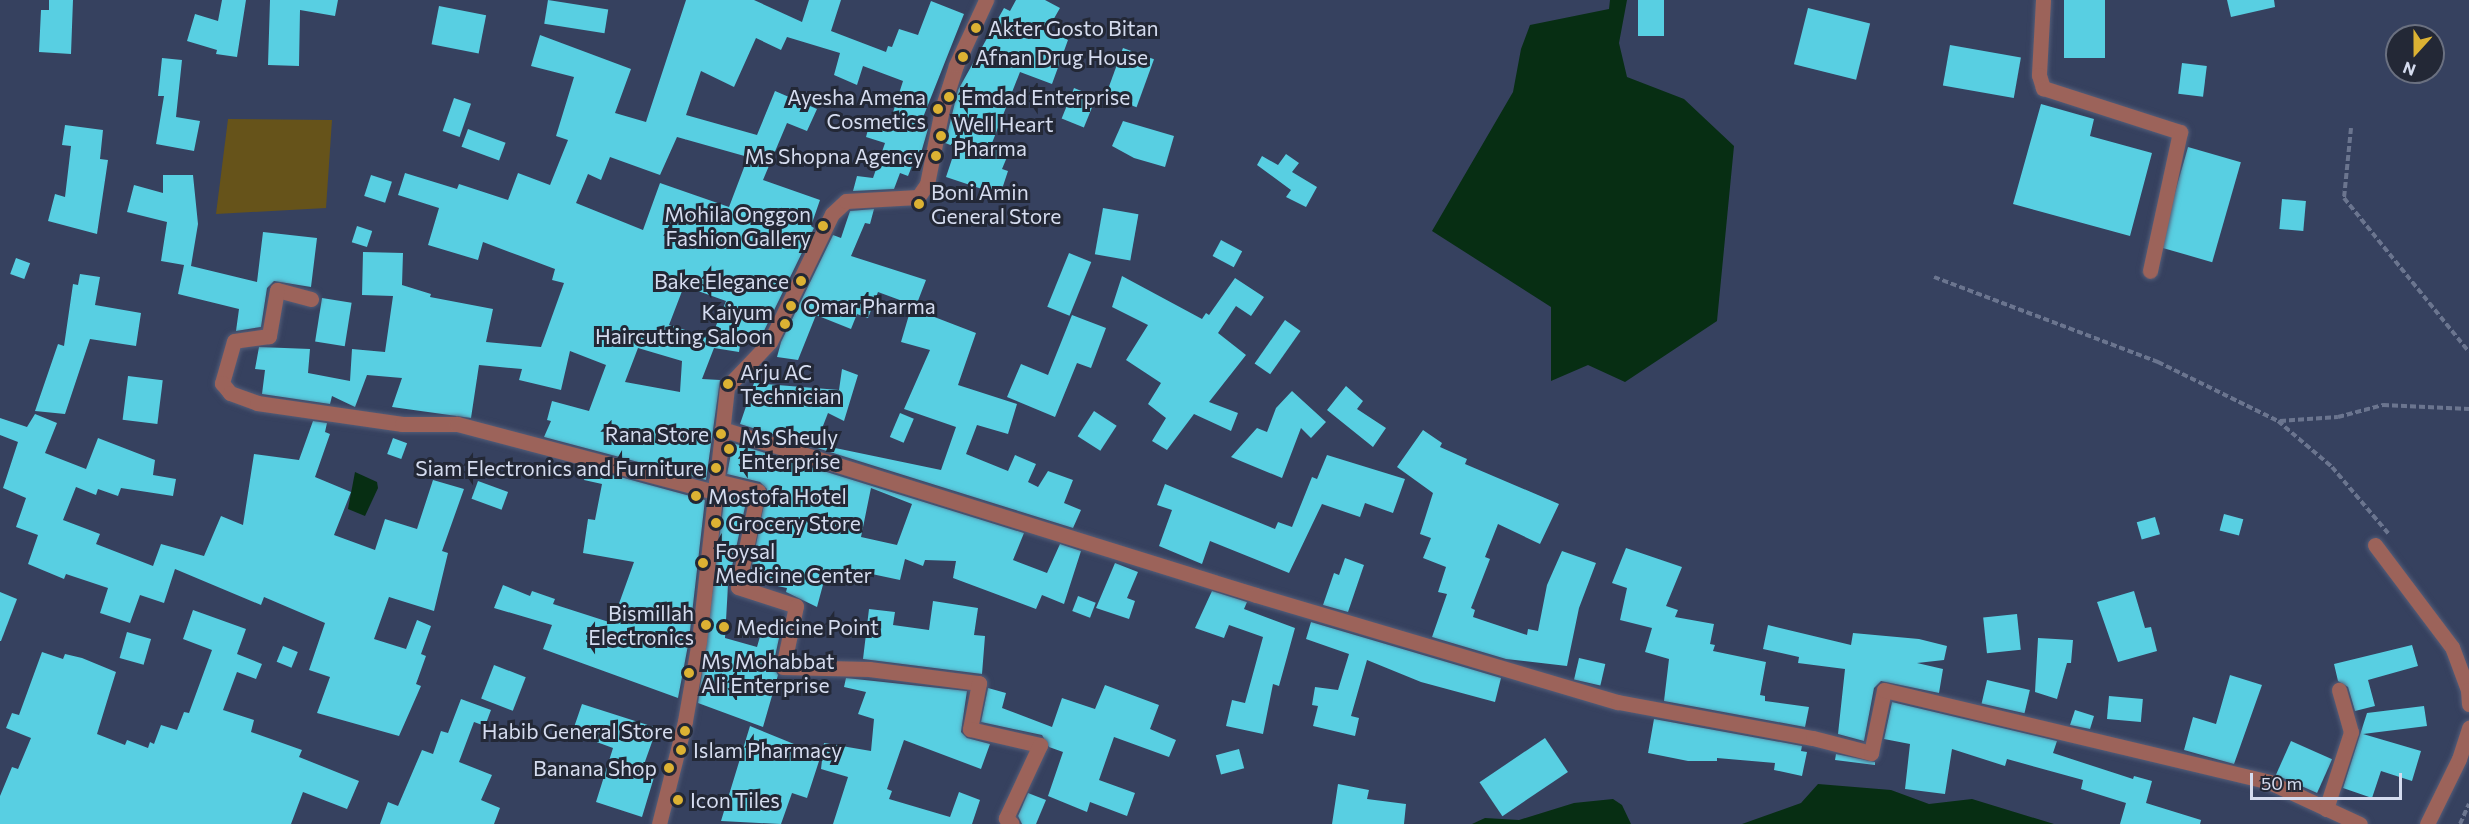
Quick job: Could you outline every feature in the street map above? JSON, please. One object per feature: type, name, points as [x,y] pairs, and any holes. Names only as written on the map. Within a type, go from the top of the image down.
[{"type":"street","points":[[659,824],[685,721],[699,641],[727,387],[770,342],[832,214],[846,201],[918,197],[927,184],[949,87],[986,0]]},
{"type":"street","points":[[2043,0],[2039,75],[2043,88],[2180,132],[2150,271]]},
{"type":"street","points":[[311,299],[277,290],[269,336],[234,341],[222,383],[230,393],[257,403],[402,424],[457,424],[715,487],[758,491],[738,587],[796,606],[783,667],[869,669],[979,683],[970,729],[1040,745],[1006,818],[1012,824]]},
{"type":"street","points":[[722,429],[1256,596],[1618,702],[1813,738],[1871,753],[1884,690],[2269,782],[2360,824]]},
{"type":"street","points":[[2374,545],[2452,647],[2468,690],[2469,704]]},
{"type":"street","points":[[2326,809],[2351,732],[2339,690]]},
{"type":"street","points":[[2427,824],[2459,759],[2469,728]]},
{"type":"path","points":[[2351,128],[2344,198],[2469,352]]},
{"type":"path","points":[[1934,277],[2158,362],[2278,421],[2332,467],[2391,537]]},
{"type":"path","points":[[2278,421],[2338,417],[2383,405],[2469,409]]},
{"type":"path","points":[[2460,824],[2469,804]]},
{"type":"shaded area","points":[[1610,0],[1627,0],[1619,43],[1627,77],[1684,99],[1734,146],[1717,321],[1625,382],[1588,365],[1551,381],[1551,307],[1432,231],[1513,92],[1521,49],[1530,25],[1609,9]]},
{"type":"shaded area","points":[[228,119],[332,120],[326,208],[216,214]]},
{"type":"shaded area","points":[[355,472],[377,482],[378,488],[365,516],[348,509]]},
{"type":"shaded area","points":[[1818,784],[1891,790],[1929,804],[1972,799],[2054,824],[1742,824],[1801,803]]},
{"type":"shaded area","points":[[1613,799],[1622,805],[1631,824],[1472,824],[1485,818],[1519,820],[1574,803]]},
{"type":"building","points":[[49,0],[73,0],[71,54],[39,52],[41,10],[49,10]]},
{"type":"building","points":[[222,0],[246,0],[237,57],[216,54],[217,50],[187,41],[195,14],[218,21]]},
{"type":"building","points":[[270,0],[338,0],[335,16],[300,10],[299,66],[268,65]]},
{"type":"building","points":[[548,0],[608,10],[604,33],[544,24]]},
{"type":"building","points":[[686,0],[754,0],[802,22],[809,0],[841,0],[831,31],[886,52],[888,46],[892,47],[899,29],[918,35],[931,1],[964,14],[920,125],[928,129],[918,163],[914,161],[908,176],[900,173],[894,189],[853,191],[857,176],[873,178],[885,143],[866,137],[870,122],[888,128],[903,81],[863,66],[857,85],[834,75],[840,53],[787,37],[781,50],[756,38],[734,87],[701,71],[686,115],[757,135],[775,91],[817,109],[807,131],[787,123],[763,180],[820,200],[811,226],[814,228],[762,335],[742,331],[739,352],[714,348],[702,379],[720,380],[706,480],[544,437],[551,421],[547,420],[552,401],[589,411],[606,365],[570,351],[561,390],[519,380],[522,369],[479,365],[471,418],[392,407],[402,378],[367,375],[355,407],[332,396],[330,404],[262,394],[265,370],[255,369],[259,347],[310,349],[308,373],[350,381],[352,349],[385,352],[393,296],[362,295],[363,252],[403,253],[402,285],[431,294],[430,297],[493,309],[486,342],[541,347],[564,283],[552,280],[555,269],[483,242],[478,260],[428,245],[439,208],[398,195],[405,173],[457,189],[459,184],[508,200],[518,173],[550,185],[568,140],[556,136],[574,77],[531,66],[540,35],[631,69],[615,113],[646,122]],"holes":[[[677,137],[748,157],[729,207],[660,183],[643,230],[576,203],[588,174],[601,180],[610,157],[660,175]],[[684,286],[726,301],[711,338],[669,325]],[[638,348],[682,361],[680,392],[625,382]]]},
{"type":"building","points":[[1016,0],[1045,0],[1060,8],[1048,29],[1068,40],[1052,84],[1020,72],[992,143],[1010,150],[1002,169],[1008,171],[1000,195],[946,177],[956,147],[945,143],[958,90],[1004,8],[1010,11]]},
{"type":"building","points":[[1638,0],[1664,0],[1664,36],[1638,36]]},
{"type":"building","points":[[2064,0],[2105,0],[2105,58],[2064,58]]},
{"type":"building","points":[[2227,0],[2274,0],[2275,7],[2231,17]]},
{"type":"building","points":[[439,6],[486,15],[479,53],[432,44]]},
{"type":"building","points":[[1808,8],[1870,23],[1856,80],[1794,64]]},
{"type":"building","points":[[1950,45],[2021,58],[2014,98],[1943,85]]},
{"type":"building","points":[[1123,48],[1154,59],[1137,107],[1106,96]]},
{"type":"building","points":[[162,58],[182,60],[176,117],[200,121],[194,151],[156,144],[164,96],[158,96]]},
{"type":"building","points":[[2182,63],[2207,66],[2203,97],[2178,94]]},
{"type":"building","points":[[1074,88],[1096,97],[1084,128],[1062,119]]},
{"type":"building","points":[[454,98],[471,104],[460,137],[443,131]]},
{"type":"building","points":[[2041,104],[2094,119],[2090,136],[2152,153],[2130,236],[2013,204]]},
{"type":"building","points":[[1123,121],[1174,136],[1165,167],[1134,158],[1112,146]]},
{"type":"building","points":[[65,125],[103,130],[100,159],[108,160],[97,234],[48,221],[55,194],[65,197],[71,146],[62,145]]},
{"type":"building","points":[[468,129],[506,143],[499,161],[462,147]]},
{"type":"building","points":[[2188,147],[2241,162],[2212,262],[2159,247]]},
{"type":"building","points":[[1286,154],[1299,163],[1292,172],[1317,187],[1306,207],[1286,197],[1291,190],[1257,165],[1262,156],[1278,165]]},
{"type":"building","points":[[163,175],[193,175],[198,224],[191,266],[257,282],[263,232],[317,238],[311,287],[274,281],[267,288],[261,327],[236,331],[239,309],[178,294],[184,265],[161,261],[167,222],[127,212],[134,185],[163,193]]},
{"type":"building","points":[[371,175],[392,182],[385,203],[364,196]]},
{"type":"building","points":[[2282,199],[2306,201],[2303,231],[2279,229]]},
{"type":"building","points":[[1103,208],[1138,214],[1130,261],[1095,254]]},
{"type":"building","points":[[874,209],[870,224],[865,223],[851,256],[926,280],[916,306],[878,292],[868,318],[857,314],[851,329],[816,315],[798,360],[777,357],[781,342],[833,235],[841,238],[850,211]]},
{"type":"building","points":[[357,226],[372,231],[367,247],[352,242]]},
{"type":"building","points":[[1221,240],[1242,251],[1234,267],[1213,256]]},
{"type":"building","points":[[1069,253],[1091,262],[1070,316],[1047,307]]},
{"type":"building","points":[[16,258],[30,263],[24,279],[10,274]]},
{"type":"building","points":[[80,274],[100,277],[95,305],[141,313],[136,346],[90,339],[65,414],[35,411],[58,344],[64,346],[73,284],[78,285]]},
{"type":"building","points":[[1122,276],[1202,319],[1206,313],[1209,315],[1235,278],[1264,297],[1251,316],[1236,306],[1218,333],[1246,355],[1209,402],[1238,413],[1231,431],[1194,414],[1167,450],[1152,441],[1166,418],[1148,404],[1161,383],[1126,360],[1148,325],[1112,307]]},
{"type":"building","points":[[322,298],[352,303],[345,346],[315,341]]},
{"type":"building","points":[[911,308],[976,333],[958,385],[1017,404],[1008,434],[977,425],[966,454],[1008,471],[1015,455],[1036,464],[1028,482],[1038,487],[1048,471],[1073,480],[1064,503],[1081,510],[1073,528],[740,424],[754,383],[839,390],[842,369],[858,375],[844,421],[828,413],[816,444],[941,470],[956,427],[904,409],[930,350],[901,342]]},
{"type":"building","points":[[1072,315],[1106,328],[1091,368],[1077,363],[1055,417],[1007,397],[1021,364],[1048,375]]},
{"type":"building","points":[[1285,320],[1301,331],[1270,374],[1255,363]]},
{"type":"building","points":[[128,376],[163,380],[157,424],[123,420]]},
{"type":"building","points":[[1346,386],[1363,401],[1357,409],[1386,428],[1373,447],[1327,410]]},
{"type":"building","points":[[1292,391],[1326,422],[1311,438],[1301,428],[1282,478],[1231,457],[1257,428],[1267,432],[1276,408]]},
{"type":"building","points":[[1094,411],[1117,426],[1100,451],[1078,436]]},
{"type":"building","points":[[900,413],[914,419],[904,443],[890,437]]},
{"type":"building","points":[[35,414],[57,423],[45,453],[86,469],[98,438],[155,460],[153,475],[176,479],[173,496],[121,488],[118,496],[98,489],[96,495],[76,487],[63,520],[100,534],[96,544],[153,566],[161,544],[204,556],[221,516],[243,525],[254,454],[299,460],[313,421],[327,423],[325,432],[330,434],[315,477],[351,492],[334,535],[375,550],[385,519],[417,529],[433,480],[464,489],[442,551],[448,553],[434,611],[389,597],[374,639],[406,649],[417,620],[431,626],[421,654],[426,656],[416,684],[421,686],[399,736],[317,713],[330,677],[309,670],[325,623],[264,597],[261,605],[175,569],[164,603],[140,595],[130,623],[100,613],[108,588],[66,574],[64,579],[28,564],[38,535],[16,527],[26,498],[3,488],[18,442],[0,435],[0,418],[27,427]]},
{"type":"building","points":[[1423,430],[1442,443],[1440,447],[1467,459],[1465,464],[1559,504],[1540,544],[1498,524],[1485,557],[1490,559],[1471,608],[1475,610],[1473,617],[1527,635],[1528,629],[1538,631],[1547,585],[1562,551],[1596,563],[1579,608],[1567,666],[1506,659],[1432,637],[1447,594],[1438,592],[1446,567],[1423,558],[1431,538],[1420,534],[1433,493],[1397,467]]},
{"type":"building","points":[[393,438],[407,443],[401,459],[387,454]]},
{"type":"building","points":[[733,443],[1024,533],[1013,560],[1047,573],[1060,544],[1081,551],[1064,604],[1042,595],[1036,609],[953,578],[956,561],[925,560],[923,566],[905,559],[900,580],[867,573],[865,586],[824,581],[817,607],[786,592],[787,588],[749,580],[767,489],[760,482],[727,474]],"holes":[[[871,488],[912,504],[897,545],[861,537]]]},
{"type":"building","points":[[1327,455],[1405,479],[1393,513],[1365,503],[1360,517],[1322,504],[1289,573],[1210,541],[1202,564],[1159,546],[1172,510],[1157,505],[1165,484],[1275,529],[1278,522],[1292,527],[1312,477],[1317,479]]},
{"type":"building","points":[[587,468],[705,500],[689,640],[678,698],[543,649],[552,625],[494,608],[503,585],[530,596],[532,591],[555,599],[553,604],[612,623],[634,562],[583,553],[588,519],[595,520],[602,484],[584,480]]},
{"type":"building","points":[[478,481],[508,492],[502,510],[472,499]]},
{"type":"building","points":[[725,493],[747,498],[728,585],[725,638],[757,647],[761,633],[779,638],[773,666],[778,675],[763,727],[698,703]]},
{"type":"building","points":[[2224,514],[2243,519],[2239,536],[2220,530]]},
{"type":"building","points":[[2155,517],[2160,534],[2142,540],[2137,522]]},
{"type":"building","points":[[1626,548],[1682,567],[1666,606],[1678,610],[1675,617],[1714,624],[1710,644],[1715,645],[1713,651],[1766,662],[1760,695],[1765,696],[1765,701],[1809,707],[1805,727],[1664,701],[1669,659],[1645,652],[1652,628],[1620,620],[1627,588],[1612,583]]},
{"type":"building","points":[[1345,558],[1364,565],[1348,612],[1323,605],[1334,573],[1339,575]]},
{"type":"building","points":[[1115,563],[1138,572],[1127,598],[1135,601],[1129,619],[1096,608]]},
{"type":"building","points":[[1212,591],[1247,602],[1244,609],[1295,628],[1279,686],[1273,684],[1263,734],[1226,726],[1232,700],[1245,703],[1263,637],[1229,625],[1224,638],[1195,628]]},
{"type":"building","points":[[2134,591],[2145,628],[2151,627],[2157,651],[2118,662],[2097,602]]},
{"type":"building","points":[[0,592],[17,599],[1,641],[0,641]]},
{"type":"building","points":[[1078,596],[1096,603],[1090,618],[1072,611]]},
{"type":"building","points":[[933,601],[978,608],[974,635],[985,636],[982,674],[863,659],[869,609],[895,612],[893,625],[929,630]]},
{"type":"building","points":[[193,610],[246,629],[237,654],[262,664],[256,679],[237,672],[223,710],[254,720],[251,732],[302,750],[299,757],[359,781],[347,809],[303,792],[291,824],[0,824],[0,796],[12,767],[18,769],[31,738],[6,728],[12,713],[19,715],[42,652],[63,659],[65,654],[82,658],[116,672],[97,734],[125,745],[127,740],[148,748],[150,742],[154,744],[161,725],[177,730],[184,712],[189,713],[212,650],[183,639]]},
{"type":"building","points":[[2017,614],[2021,650],[1987,653],[1983,618]]},
{"type":"building","points":[[1311,622],[1501,678],[1495,702],[1421,682],[1367,660],[1351,716],[1359,718],[1355,736],[1313,726],[1318,706],[1312,705],[1315,687],[1338,690],[1349,654],[1306,639]]},
{"type":"building","points":[[1768,625],[1851,645],[1853,633],[1919,639],[1947,646],[1944,660],[1917,663],[1943,669],[1939,693],[1881,681],[1874,688],[1864,741],[1838,734],[1845,669],[1798,663],[1799,657],[1763,649]]},
{"type":"building","points":[[127,632],[151,639],[144,665],[120,658]]},
{"type":"building","points":[[2038,638],[2073,640],[2071,663],[2067,663],[2057,699],[2035,692]]},
{"type":"building","points":[[2412,645],[2418,666],[2368,680],[2375,706],[2355,711],[2348,687],[2338,681],[2334,664]]},
{"type":"building","points":[[283,646],[298,652],[291,668],[277,662]]},
{"type":"building","points":[[1579,658],[1605,664],[1600,686],[1574,679]]},
{"type":"building","points":[[494,665],[526,677],[513,711],[481,699]]},
{"type":"building","points":[[2230,675],[2262,685],[2234,764],[2184,750],[2193,717],[2216,724]]},
{"type":"building","points":[[846,678],[967,691],[961,732],[967,738],[990,744],[981,769],[904,740],[887,789],[892,791],[889,799],[950,817],[959,792],[980,800],[972,824],[833,824],[848,777],[821,769],[824,743],[871,751],[874,719],[858,714],[866,692],[844,687]]},
{"type":"building","points":[[1987,680],[2030,690],[2024,713],[1982,703]]},
{"type":"building","points":[[1105,685],[1159,705],[1150,729],[1176,740],[1169,757],[1114,737],[1099,780],[1135,793],[1127,816],[1090,802],[1087,812],[1048,796],[1063,752],[1049,747],[1042,735],[981,722],[988,688],[1006,693],[1002,708],[1052,727],[1062,698],[1095,709]]},
{"type":"building","points":[[2109,696],[2143,699],[2141,722],[2107,719]]},
{"type":"building","points":[[461,699],[491,710],[485,726],[474,722],[459,762],[492,775],[481,800],[500,808],[494,824],[380,824],[388,802],[398,806],[422,750],[433,754],[441,731],[448,733]]},
{"type":"building","points":[[1892,702],[2057,741],[2053,753],[2133,779],[2134,776],[2152,781],[2146,803],[2201,820],[2200,824],[2120,824],[2126,803],[2081,789],[2083,780],[2007,759],[2005,766],[1952,749],[1945,794],[1905,789],[1910,744],[1884,739]]},
{"type":"building","points":[[582,704],[657,728],[642,770],[655,774],[642,817],[596,802],[613,748],[572,733]]},
{"type":"building","points":[[2424,706],[2427,726],[2363,734],[2421,751],[2412,781],[2381,771],[2372,798],[2343,788],[2367,713]]},
{"type":"building","points":[[2075,710],[2094,716],[2090,729],[2070,725]]},
{"type":"building","points":[[1654,719],[1802,746],[1801,751],[1807,752],[1802,776],[1774,770],[1775,763],[1717,758],[1717,761],[1688,761],[1648,753]]},
{"type":"building","points":[[750,726],[821,755],[807,798],[792,793],[781,824],[721,821]]},
{"type":"building","points":[[1545,738],[1568,772],[1502,816],[1480,782]]},
{"type":"building","points":[[2291,741],[2332,759],[2317,793],[2276,775]]},
{"type":"building","points":[[1239,749],[1244,768],[1221,775],[1216,755]]},
{"type":"building","points":[[1836,754],[1875,762],[1875,765],[1835,760]]},
{"type":"building","points":[[1338,784],[1369,790],[1367,799],[1406,804],[1404,824],[1332,824]]},
{"type":"building","points":[[1028,793],[1046,800],[1036,824],[1022,824],[1018,816]]},
{"type":"place","name":"Akter Gosto Bitan","points":[[976,28]]},
{"type":"place","name":"Afnan Drug House","points":[[963,57]]},
{"type":"place","name":"Emdad Enterprise","points":[[949,97]]},
{"type":"place","name":"Ayesha Amena Cosmetics","points":[[938,109]]},
{"type":"place","name":"Well Heart Pharma","points":[[941,136]]},
{"type":"place","name":"Ms Shopna Agency","points":[[936,156]]},
{"type":"place","name":"Boni Amin General Store","points":[[919,204]]},
{"type":"place","name":"Mohila Onggon Fashion Gallery","points":[[823,226]]},
{"type":"place","name":"Bake Elegance","points":[[801,281]]},
{"type":"place","name":"Omar Pharma","points":[[791,306]]},
{"type":"place","name":"Kaiyum Haircutting Saloon","points":[[785,324]]},
{"type":"place","name":"Arju AC Technician","points":[[728,384]]},
{"type":"place","name":"Rana Store","points":[[721,434]]},
{"type":"place","name":"Ms Sheuly Enterprise","points":[[729,449]]},
{"type":"place","name":"Siam Electronics and Furniture","points":[[716,468]]},
{"type":"place","name":"Mostofa Hotel","points":[[696,496]]},
{"type":"place","name":"Grocery Store","points":[[716,523]]},
{"type":"place","name":"Foysal Medicine Center","points":[[703,563]]},
{"type":"place","name":"Bismillah Electronics","points":[[706,625]]},
{"type":"place","name":"Medicine Point","points":[[724,627]]},
{"type":"place","name":"Ms Mohabbat Ali Enterprise","points":[[689,673]]},
{"type":"place","name":"Habib General Store","points":[[685,731]]},
{"type":"place","name":"Islam Pharmacy","points":[[681,750]]},
{"type":"place","name":"Banana Shop","points":[[669,768]]},
{"type":"place","name":"Icon Tiles","points":[[678,800]]}]
